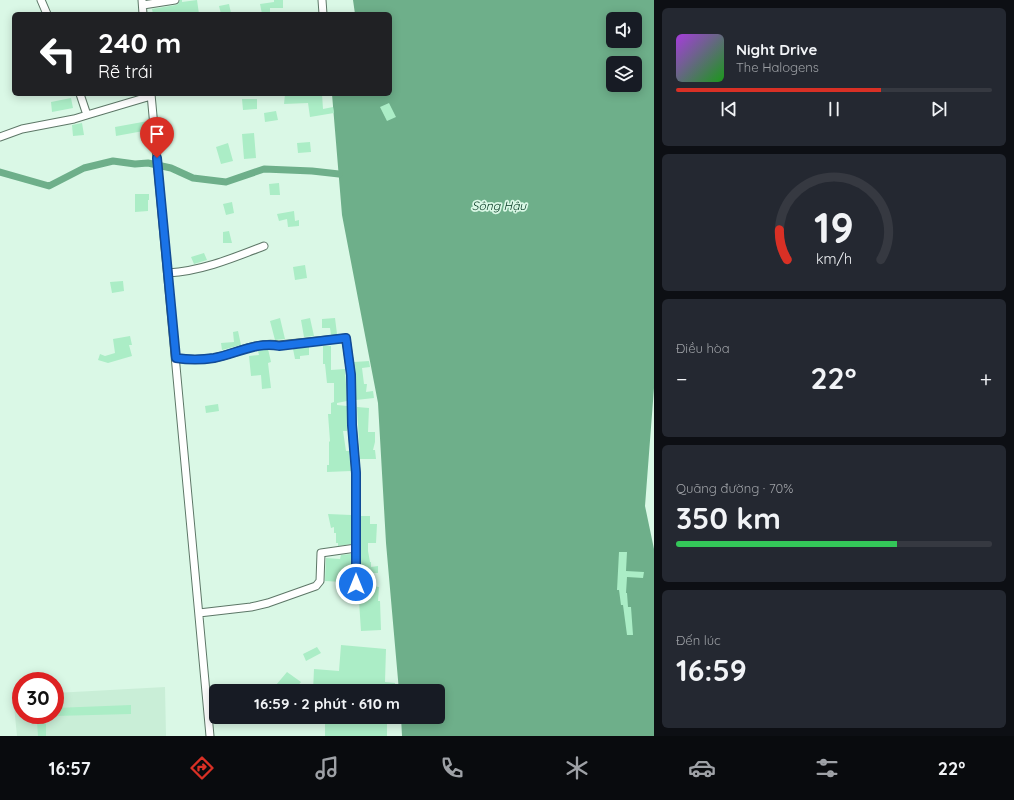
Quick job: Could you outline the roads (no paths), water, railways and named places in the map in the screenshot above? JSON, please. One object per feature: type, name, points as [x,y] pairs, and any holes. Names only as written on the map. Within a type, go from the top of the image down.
[{"type":"street","points":[[40,0],[47,12]]},
{"type":"street","points":[[142,3],[175,0]]},
{"type":"street","points":[[322,0],[323,12]]},
{"type":"street","points":[[81,96],[87,115]]},
{"type":"street","points":[[0,137],[22,129],[74,119],[148,96]]},
{"type":"street","points":[[151,96],[210,736]]},
{"type":"street","points":[[168,273],[198,270],[264,246]]},
{"type":"street","points":[[176,358],[194,360],[215,358],[247,348],[271,344],[279,346],[346,338],[351,375],[352,425],[356,473],[356,584]]},
{"type":"street","points":[[199,613],[251,607],[268,603],[316,586],[320,584],[321,552],[356,548]]},
{"type":"water","name":"Sông Hậu","points":[[353,0],[654,0],[654,388],[645,506],[654,549],[654,736],[402,736],[401,724],[445,724],[445,684],[398,684],[386,543],[378,403],[342,215],[332,96],[392,96],[392,12],[355,12]]},
{"type":"waterway","points":[[0,172],[49,186],[84,168],[113,161],[135,164],[148,163],[171,168],[193,178],[226,182],[264,169],[339,174]]}]
